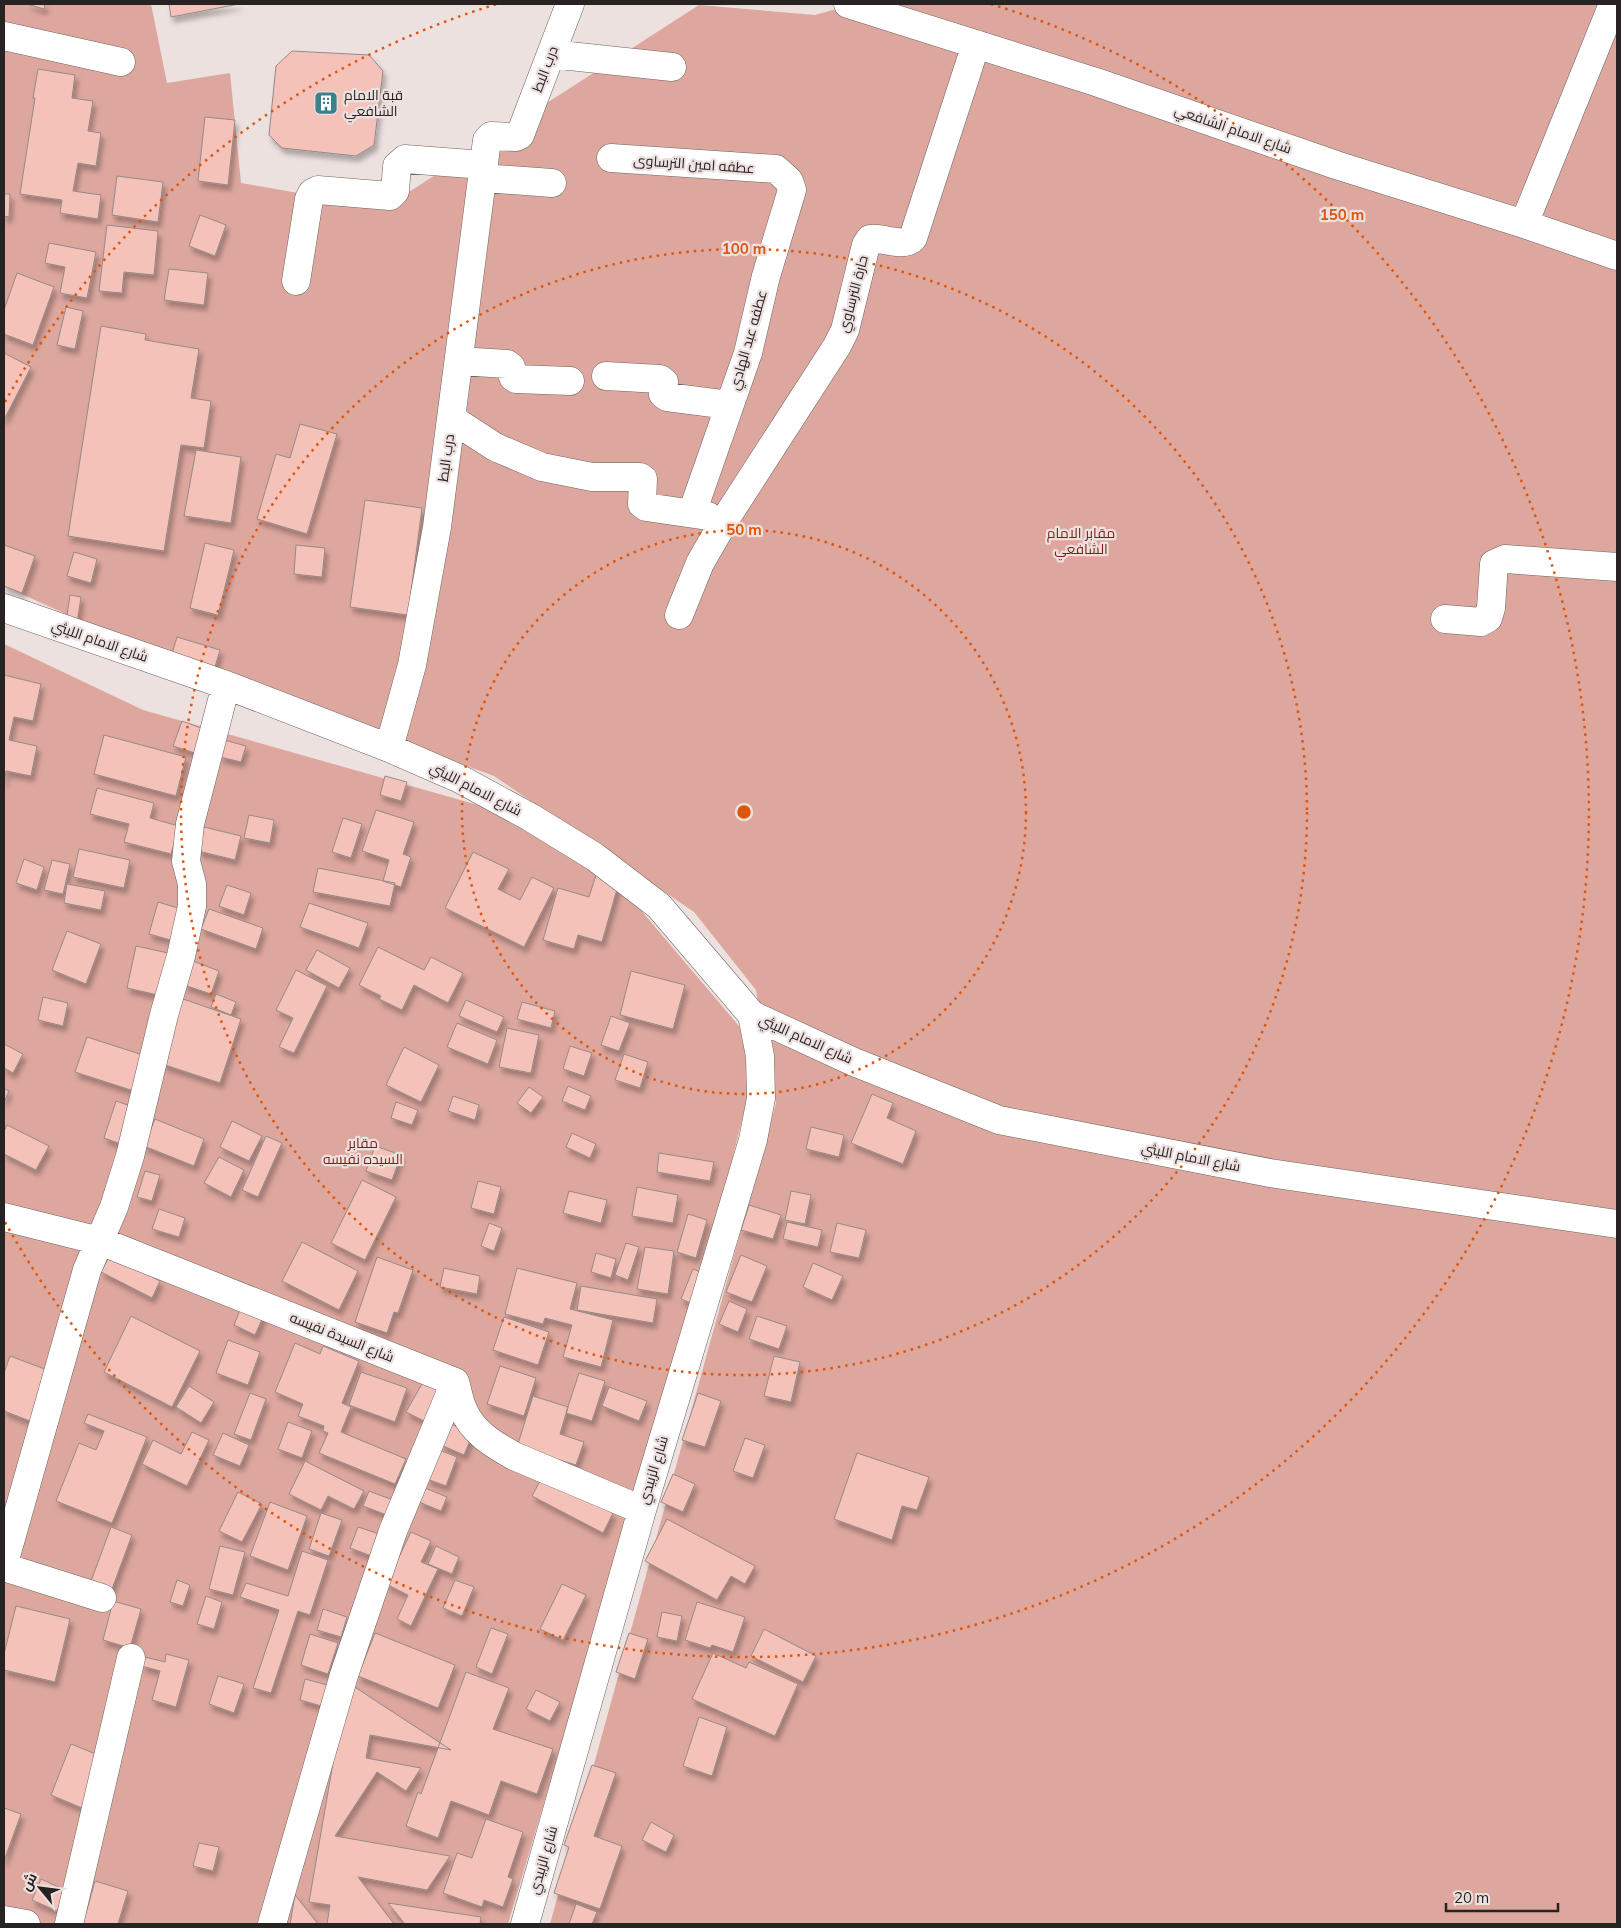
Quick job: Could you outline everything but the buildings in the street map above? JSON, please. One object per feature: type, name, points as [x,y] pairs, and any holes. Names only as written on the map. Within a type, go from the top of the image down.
[{"type":"street","name":"درب البط","points":[[389,748],[412,665],[437,527],[488,138],[516,137],[520,135],[570,4]]},
{"type":"street","name":"شارع الامام الشافعي","points":[[848,4],[1096,82],[1336,165],[1524,224],[1617,256]]},
{"type":"street","points":[[1524,224],[1613,4]]},
{"type":"street","points":[[4,36],[121,62]]},
{"type":"street","name":"حارة الترساوي","points":[[679,615],[700,563],[726,518],[837,346],[845,330],[866,245],[870,239],[877,238],[899,242],[910,241],[913,238],[976,44]]},
{"type":"street","points":[[551,54],[672,67]]},
{"type":"street","name":"عطفه امين الترساوى","points":[[611,158],[776,169]]},
{"type":"street","points":[[296,282],[309,199],[312,193],[318,190],[390,196],[395,191],[397,166],[406,159],[552,183]]},
{"type":"street","name":"عطفه عبد الهادي","points":[[692,513],[748,353],[766,276],[792,190],[789,181],[776,169]]},
{"type":"street","points":[[459,361],[507,364],[511,367],[513,377],[516,379],[570,381]]},
{"type":"street","points":[[606,376],[660,379],[664,382],[663,394],[666,397],[729,405]]},
{"type":"street","points":[[452,419],[495,447],[542,467],[592,477],[640,477],[643,479],[642,505],[726,518]]},
{"type":"street","points":[[1445,619],[1481,622],[1488,618],[1491,608],[1494,564],[1505,559],[1617,567]]},
{"type":"street","name":"شارع الامام الليثي","points":[[4,608],[226,685],[389,748],[469,784],[530,817],[595,857],[659,906],[752,1015],[854,1062],[999,1120],[1270,1173],[1617,1224]]},
{"type":"street","points":[[102,1598],[4,1565],[87,1270],[114,1206],[130,1156],[164,1015],[181,956],[192,906],[192,884],[186,861],[190,824],[226,685]]},
{"type":"street","name":"شارع الزبيدي","points":[[525,1924],[642,1510],[753,1140],[761,1098],[760,1064],[752,1015]]},
{"type":"street","name":"شارع السيدة نفيسه","points":[[4,1217],[100,1241],[455,1382]]},
{"type":"street","points":[[455,1382],[462,1408],[469,1422],[496,1446],[514,1456],[642,1510]]},
{"type":"street","points":[[272,1924],[344,1675],[393,1531],[455,1382]]},
{"type":"street","points":[[69,1924],[131,1658]]},
{"type":"street","points":[[4,1920],[26,1924]]},
{"type":"green space","name":"مقابر الامام الشافعي","points":[[4,4],[151,4],[167,83],[230,73],[241,183],[384,208],[699,5],[815,15],[854,4],[1617,4],[1617,1924],[550,1924],[776,1103],[756,990],[694,912],[494,776],[123,640],[4,586]]},
{"type":"green space","name":"مقابر السيده نفيسه","points":[[4,644],[143,710],[478,805],[617,882],[744,1032],[748,1095],[718,1217],[508,1924],[4,1924]]},
{"type":"place","name":"قبة الامام الشافعي","points":[[326,103]]}]
